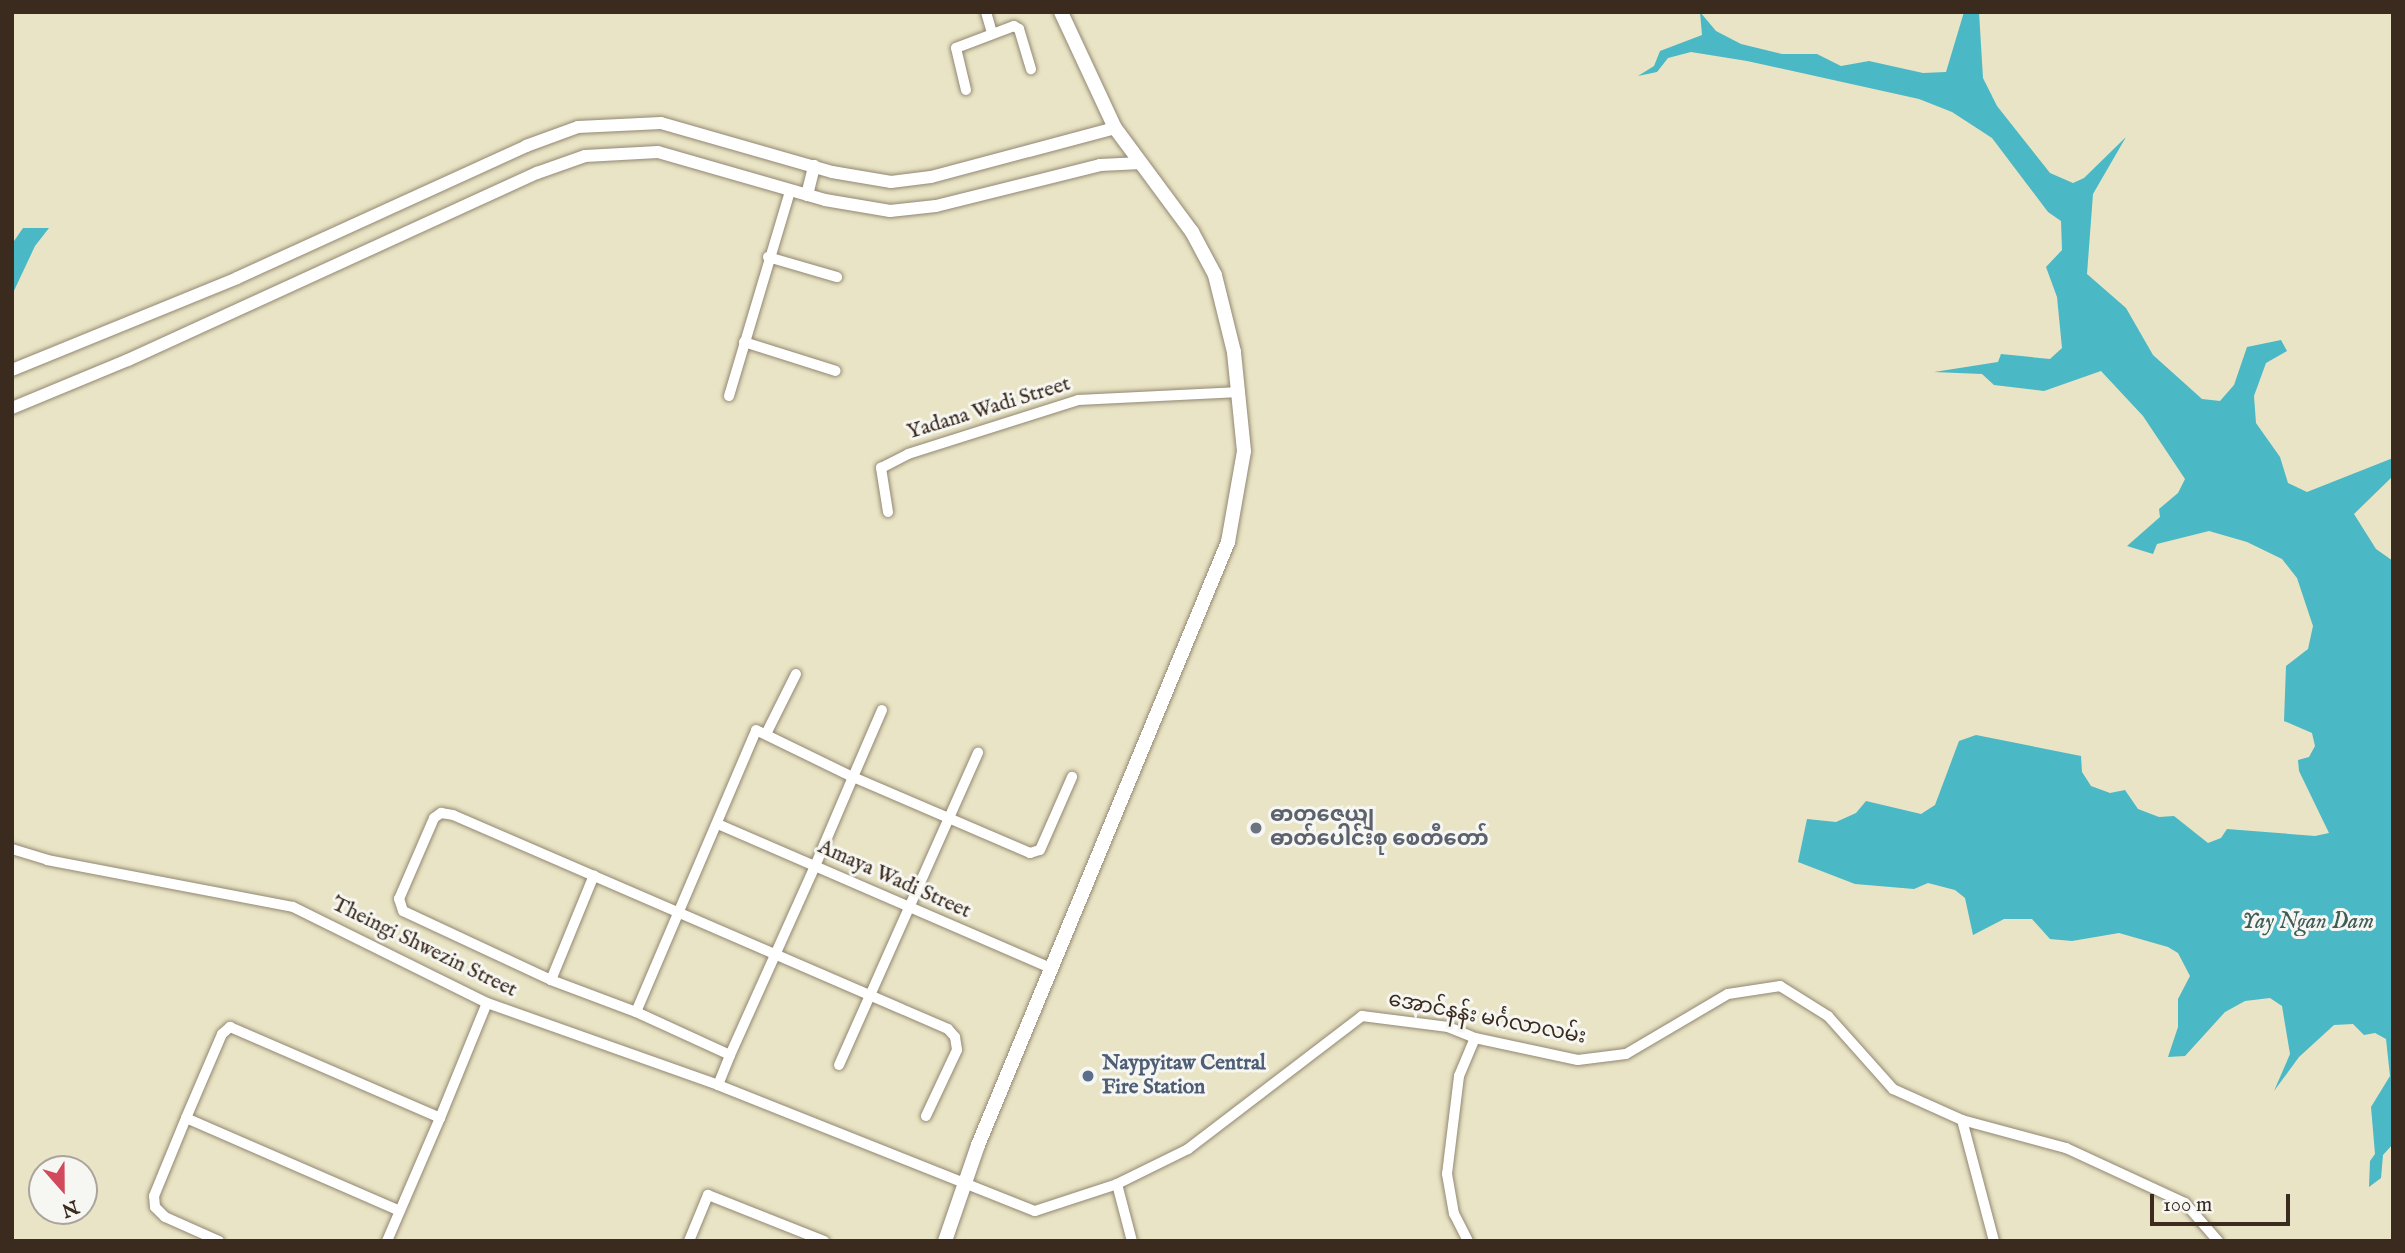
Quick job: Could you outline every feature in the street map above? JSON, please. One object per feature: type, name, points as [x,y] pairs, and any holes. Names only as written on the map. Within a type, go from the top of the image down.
[{"type":"main road","points":[[945,1241],[965,1183],[1228,542],[1244,451],[1240,392],[1222,293],[1207,257],[1115,128],[1061,12]]},
{"type":"street","points":[[986,12],[992,33]]},
{"type":"street","points":[[966,90],[956,48],[992,33],[1017,27],[1031,69]]},
{"type":"street","points":[[12,370],[237,278],[526,146],[578,127],[661,123],[814,166],[891,181],[931,177],[1115,128]]},
{"type":"street","points":[[12,408],[128,360],[537,173],[585,156],[658,152],[790,191],[890,211],[936,206],[1100,165],[1141,163]]},
{"type":"street","points":[[807,195],[814,166]]},
{"type":"street","points":[[729,396],[768,257],[790,191]]},
{"type":"street","points":[[768,257],[837,277]]},
{"type":"street","points":[[744,342],[836,371]]},
{"type":"street","name":"Yadana Wadi Street","points":[[888,512],[881,468],[908,454],[1078,400],[1240,392]]},
{"type":"street","points":[[766,734],[796,674]]},
{"type":"street","points":[[718,1085],[883,710]]},
{"type":"street","points":[[636,1012],[720,825],[756,730],[853,777],[1036,852],[1072,777]]},
{"type":"street","points":[[839,1065],[911,909],[978,753]]},
{"type":"street","points":[[730,1055],[636,1012],[551,980],[425,924],[403,911],[399,899],[434,818],[440,813],[680,911],[871,995],[955,1037],[957,1050],[926,1116]]},
{"type":"street","name":"Amaya Wadi Street","points":[[720,825],[1053,969]]},
{"type":"street","name":"Theingi Shwezin Street","points":[[12,849],[47,860],[293,907],[488,1003],[718,1085],[965,1183]]},
{"type":"street","points":[[551,980],[594,875]]},
{"type":"street","name":"အောင်နန်း မင်္ဂလာလမ်း","points":[[965,1183],[1035,1211],[1117,1184],[1188,1149],[1362,1016],[1448,1027],[1475,1038],[1578,1060],[1626,1054],[1728,994],[1780,986],[1828,1016],[1893,1088],[1962,1121],[2066,1148],[2185,1203],[2218,1241]]},
{"type":"street","points":[[387,1241],[488,1003]]},
{"type":"street","points":[[219,1241],[164,1217],[155,1207],[154,1196],[222,1034],[230,1027],[440,1118]]},
{"type":"street","points":[[1468,1241],[1454,1214],[1447,1174],[1459,1076],[1475,1038]]},
{"type":"street","points":[[186,1118],[400,1211]]},
{"type":"street","points":[[1962,1121],[1994,1241]]},
{"type":"street","points":[[1117,1184],[1132,1241]]},
{"type":"street","points":[[688,1241],[708,1195],[824,1241]]},
{"type":"water","name":"Yay Ngan Dam","points":[[1700,12],[1716,31],[1741,44],[1782,54],[1817,54],[1841,66],[1869,61],[1923,73],[1946,72],[1964,12],[1979,12],[1983,78],[1997,106],[2050,173],[2073,183],[2084,178],[2126,137],[2093,194],[2087,274],[2126,308],[2153,355],[2202,399],[2220,401],[2234,385],[2247,347],[2281,340],[2287,351],[2266,363],[2254,396],[2256,423],[2280,457],[2288,483],[2307,492],[2393,458],[2393,476],[2354,514],[2376,549],[2393,561],[2393,1144],[2383,1155],[2381,1178],[2369,1187],[2370,1161],[2375,1154],[2371,1107],[2390,1076],[2386,1039],[2375,1033],[2364,1035],[2353,1024],[2334,1025],[2299,1057],[2274,1091],[2290,1054],[2282,1006],[2270,998],[2245,1001],[2225,1012],[2185,1056],[2168,1057],[2178,1027],[2178,999],[2190,976],[2178,953],[2168,947],[2119,933],[2072,941],[2050,939],[2032,919],[2004,919],[1973,935],[1965,898],[1955,890],[1928,883],[1914,889],[1855,884],[1798,862],[1807,819],[1836,822],[1856,813],[1866,801],[1921,814],[1935,805],[1959,741],[1976,735],[2081,756],[2082,772],[2091,786],[2110,793],[2125,790],[2138,809],[2159,817],[2174,816],[2208,843],[2221,838],[2227,829],[2315,836],[2329,833],[2299,771],[2298,760],[2309,757],[2315,746],[2312,733],[2284,721],[2286,666],[2308,649],[2313,626],[2297,578],[2282,559],[2247,542],[2209,531],[2157,544],[2153,554],[2127,546],[2160,517],[2159,509],[2178,493],[2185,479],[2143,416],[2101,371],[2044,391],[1994,385],[1982,374],[1934,372],[1998,362],[2001,354],[2050,359],[2062,348],[2057,297],[2046,267],[2062,250],[2061,221],[2048,212],[1992,138],[1952,112],[1919,99],[1747,61],[1691,52],[1668,58],[1657,72],[1638,76],[1654,66],[1660,51],[1702,35]]},
{"type":"water","points":[[23,228],[49,228],[35,246],[12,295],[12,244]]},
{"type":"place","name":"ဓာတုဇေယျ ဓာတ်ပေါင်းစု စေတီတော်","points":[[1256,828]]},
{"type":"place","name":"Naypyitaw Central Fire Station","points":[[1088,1076]]}]
